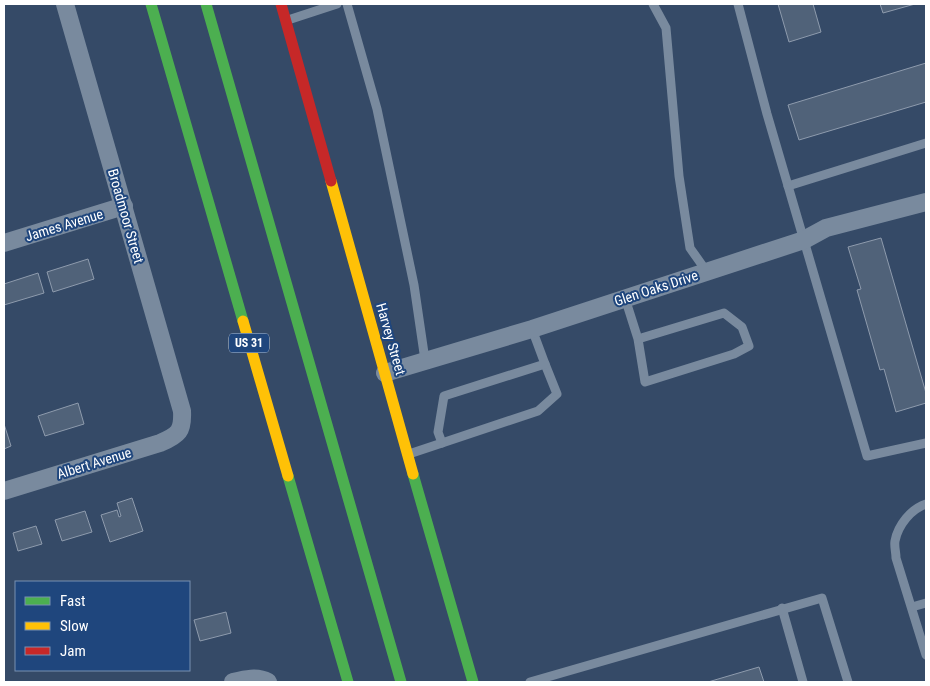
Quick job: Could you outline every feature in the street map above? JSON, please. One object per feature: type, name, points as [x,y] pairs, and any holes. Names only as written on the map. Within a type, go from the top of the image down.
[{"type":"main road","name":"US 31","points":[[151,4],[348,682]]},
{"type":"main road","points":[[206,4],[401,682]]},
{"type":"main road","name":"Harvey Street","points":[[281,4],[407,455],[473,682]]},
{"type":"street","name":"Broadmoor Street","points":[[65,4],[182,411],[181,428]]},
{"type":"street","name":"Glen Oaks Drive","points":[[385,373],[532,329],[707,272],[804,240],[826,228],[926,202]]},
{"type":"street","name":"James Avenue","points":[[4,243],[124,206]]},
{"type":"street","name":"Albert Avenue","points":[[4,491],[160,443],[177,434],[181,428]]},
{"type":"street","points":[[233,682],[243,679],[265,681]]},
{"type":"lane","points":[[286,20],[337,4]]},
{"type":"lane","points":[[347,4],[377,109],[414,285],[425,360]]},
{"type":"lane","points":[[654,4],[666,28],[679,176],[690,248],[707,272]]},
{"type":"lane","points":[[738,4],[788,186],[867,456],[926,443]]},
{"type":"lane","points":[[788,186],[926,143]]},
{"type":"lane","points":[[625,298],[638,339],[645,382],[734,354],[749,346],[742,327],[724,313],[638,339]]},
{"type":"lane","points":[[407,455],[538,411],[556,394],[532,329]]},
{"type":"lane","points":[[442,443],[438,432],[444,396],[545,364]]},
{"type":"lane","points":[[926,504],[908,515],[900,527],[895,542],[896,558],[912,607],[923,631],[926,655]]},
{"type":"lane","points":[[530,682],[822,598],[848,682]]},
{"type":"lane","points":[[912,607],[926,603]]},
{"type":"lane","points":[[782,608],[803,682]]},
{"type":"building","points":[[778,4],[813,4],[821,32],[789,42]]},
{"type":"building","points":[[880,4],[915,4],[883,13]]},
{"type":"building","points":[[926,63],[926,102],[799,140],[788,105]]},
{"type":"building","points":[[881,238],[926,393],[926,403],[896,412],[884,369],[880,370],[857,290],[861,289],[848,247]]},
{"type":"building","points":[[88,259],[94,279],[53,292],[47,272]]},
{"type":"building","points":[[38,273],[44,293],[4,305],[4,284]]},
{"type":"building","points":[[78,403],[84,424],[45,436],[38,416]]},
{"type":"building","points":[[4,424],[11,446],[4,449]]},
{"type":"building","points":[[132,498],[143,531],[110,542],[101,515],[117,510],[119,517],[121,516],[117,503]]},
{"type":"building","points":[[85,511],[92,532],[62,541],[55,520]]},
{"type":"building","points":[[36,526],[42,544],[18,551],[13,533]]},
{"type":"building","points":[[226,612],[231,633],[200,641],[194,620]]},
{"type":"building","points":[[759,667],[764,682],[708,682]]},
{"type":"traffic: fast","points":[[151,4],[243,321]]},
{"type":"traffic: fast","points":[[206,4],[401,682]]},
{"type":"traffic: fast","points":[[413,474],[473,682]]},
{"type":"traffic: fast","points":[[288,476],[348,682]]},
{"type":"traffic: slow","points":[[331,181],[413,474]]},
{"type":"traffic: slow","points":[[243,321],[288,476]]},
{"type":"traffic: jam","points":[[281,4],[331,181]]}]
